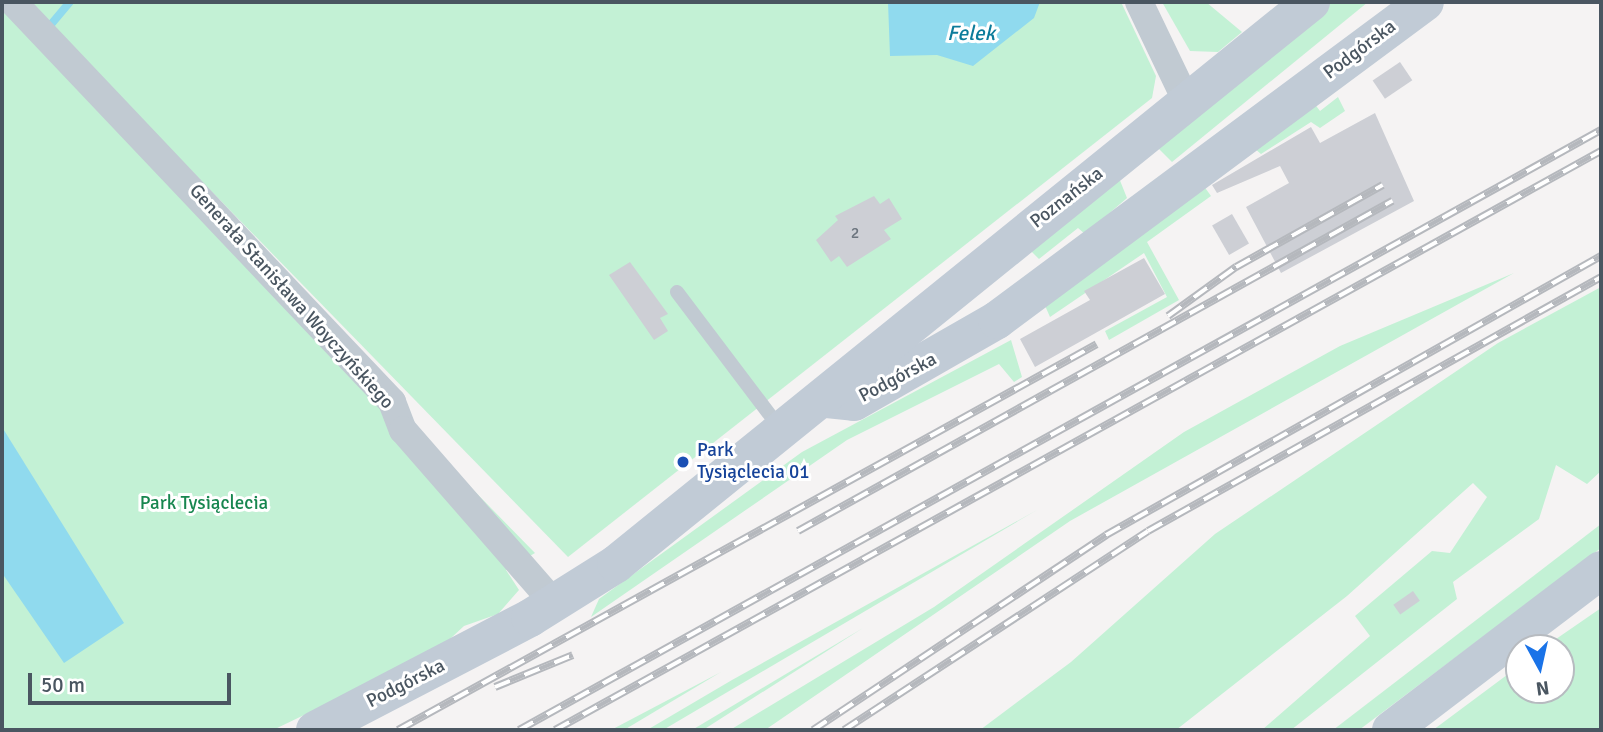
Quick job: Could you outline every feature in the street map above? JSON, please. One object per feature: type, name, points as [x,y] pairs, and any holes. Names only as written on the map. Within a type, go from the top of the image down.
[{"type":"street","name":"Generała Stanisława Woyczyńskiego","points":[[13,2],[392,402],[403,430],[555,604]]},
{"type":"street","points":[[1139,2],[1187,102]]},
{"type":"street","name":"Poznańska","points":[[827,399],[1311,2]]},
{"type":"street","name":"Podgórska","points":[[315,730],[555,604],[827,399],[854,402],[997,320],[1425,2]]},
{"type":"street","points":[[1391,730],[1601,570]]},
{"type":"lane","points":[[677,292],[784,433]]},
{"type":"green space","points":[[27,2],[1121,2],[1156,76],[1152,98],[568,557]]},
{"type":"green space","points":[[1162,2],[1206,2],[1242,32],[1218,52],[1190,51]]},
{"type":"green space","points":[[1332,2],[1368,2],[1172,162],[1155,145]]},
{"type":"green space","name":"Park Tysiąclecia","points":[[2,8],[535,553],[506,570],[519,590],[498,614],[464,626],[437,651],[273,730],[2,730]]},
{"type":"green space","points":[[1338,97],[1345,111],[1320,128],[1311,122],[1261,154],[1247,142],[1310,98],[1320,111]]},
{"type":"green space","points":[[1119,178],[1127,198],[1085,234],[1078,228],[1039,259],[1030,250]]},
{"type":"green space","points":[[1201,182],[1211,196],[1147,242],[1179,300],[1109,340],[1105,331],[1167,297],[1144,253],[1050,317],[1043,301]]},
{"type":"green space","points":[[1514,273],[1070,521],[765,730],[730,730],[934,607],[1184,432],[1340,346]]},
{"type":"green space","points":[[1601,287],[1601,471],[1587,484],[1556,465],[1539,519],[1453,582],[1457,599],[1291,730],[1262,730],[1370,636],[1355,616],[1432,551],[1450,553],[1487,497],[1473,483],[1347,596],[1176,730],[980,730],[1071,662],[1215,534],[1498,343]]},
{"type":"green space","points":[[1011,340],[1022,377],[1014,382],[999,364],[847,440],[591,617],[599,599],[802,452]]},
{"type":"green space","points":[[1037,510],[663,730],[647,730],[732,680]]},
{"type":"green space","points":[[1601,524],[1601,548],[1359,730],[1333,730]]},
{"type":"green space","points":[[1601,608],[1601,730],[1433,730],[1505,676],[1505,704],[1575,704],[1575,634],[1563,634]]},
{"type":"green space","points":[[863,628],[703,730],[692,730]]},
{"type":"green space","points":[[721,672],[624,730],[611,730]]},
{"type":"water","name":"Felek","points":[[888,2],[1040,2],[1034,18],[973,66],[937,55],[890,56]]},
{"type":"water","points":[[2,427],[124,623],[64,663],[2,573]]},
{"type":"building","points":[[1400,62],[1412,80],[1385,99],[1373,80]]},
{"type":"building","points":[[1375,113],[1414,201],[1281,273],[1246,207],[1289,183],[1280,166],[1217,193],[1212,185],[1311,127],[1320,143]]},
{"type":"building","points":[[874,196],[880,204],[889,198],[902,219],[884,230],[891,239],[847,267],[839,256],[831,262],[816,240],[838,220],[835,216]]},
{"type":"building","points":[[1232,214],[1249,243],[1229,255],[1212,226]]},
{"type":"building","points":[[1144,258],[1165,294],[1035,367],[1020,339],[1090,300],[1084,291]]},
{"type":"building","points":[[630,262],[668,314],[660,318],[668,331],[654,340],[609,275]]},
{"type":"building","points":[[1413,591],[1420,601],[1400,615],[1393,605]]},
{"type":"waterway","points":[[48,28],[70,2]]},
{"type":"railway","points":[[519,730],[1601,130]]},
{"type":"railway","points":[[555,730],[1601,151]]},
{"type":"railway","points":[[1168,316],[1236,267],[1383,185]]},
{"type":"railway","points":[[798,531],[1392,201]]},
{"type":"railway","points":[[813,730],[1106,535],[1601,256]]},
{"type":"railway","points":[[844,730],[1148,531],[1601,277]]},
{"type":"railway","points":[[398,730],[1097,344]]},
{"type":"railway","points":[[495,687],[573,655]]},
{"type":"place","name":"Park Tysiąclecia 01","points":[[683,462]]}]
